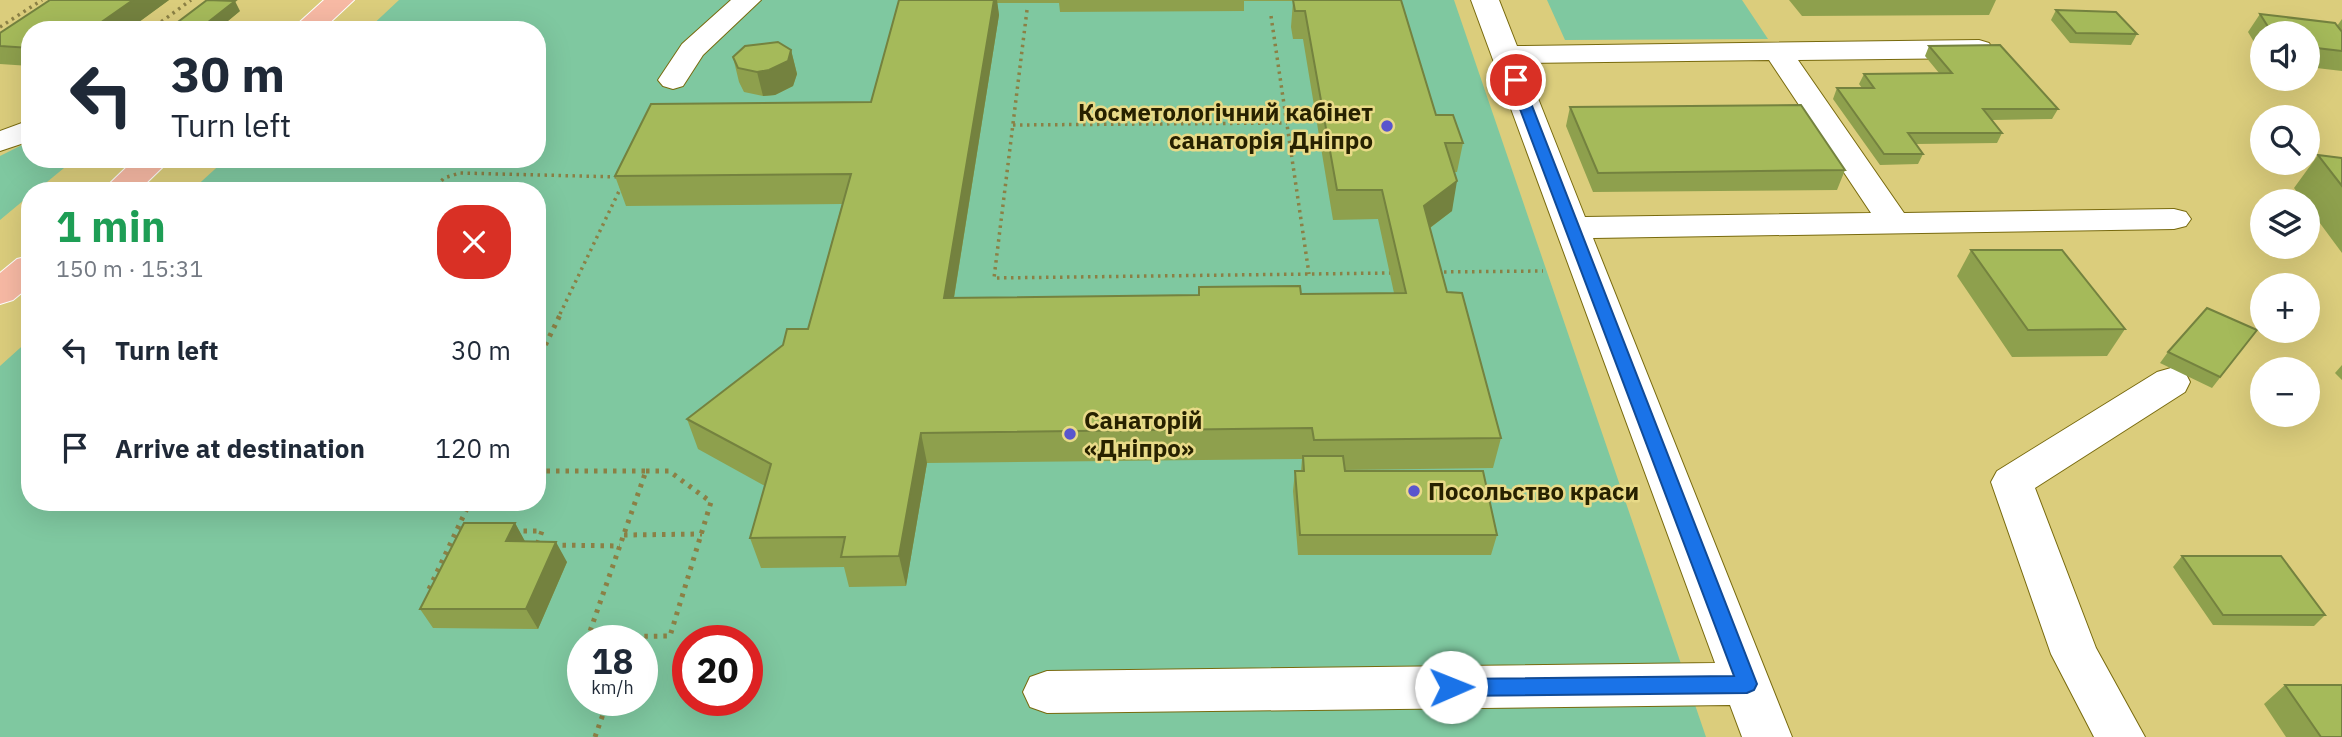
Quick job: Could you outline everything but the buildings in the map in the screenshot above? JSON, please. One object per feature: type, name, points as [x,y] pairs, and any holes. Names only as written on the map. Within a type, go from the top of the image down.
[{"type":"main road","points":[[316,21],[340,0]]},
{"type":"main road","points":[[128,182],[145,168]]},
{"type":"main road","points":[[0,292],[21,274]]},
{"type":"lane","points":[[673,80],[692,50],[747,0]]},
{"type":"lane","points":[[1485,0],[1767,737]]},
{"type":"lane","points":[[1506,55],[1979,49]]},
{"type":"lane","points":[[1777,51],[1895,223]]},
{"type":"lane","points":[[0,142],[21,133]]},
{"type":"lane","points":[[1573,228],[2174,219]]},
{"type":"lane","points":[[2120,737],[2075,654],[2012,482],[2171,382]]},
{"type":"lane","points":[[1047,692],[1747,684]]},
{"type":"path","points":[[0,27],[42,0]]},
{"type":"path","points":[[162,21],[191,0]]},
{"type":"path","points":[[1027,10],[994,278],[1390,273]]},
{"type":"path","points":[[1271,16],[1309,274]]},
{"type":"path","points":[[1013,125],[1287,123]]},
{"type":"path","points":[[438,182],[448,175],[460,173],[626,177],[546,343]]},
{"type":"path","points":[[1429,272],[1589,271]]},
{"type":"path","points":[[546,471],[669,471],[712,502],[670,636],[658,637]]},
{"type":"path","points":[[592,625],[646,471]]},
{"type":"path","points":[[429,589],[466,511]]},
{"type":"path","points":[[457,530],[469,530]]},
{"type":"path","points":[[505,531],[542,531],[536,545],[620,546]]},
{"type":"path","points":[[624,535],[702,534]]},
{"type":"path","points":[[596,737],[603,716]]},
{"type":"green space","name":"Санаторій «Дніпро»","points":[[399,0],[1454,0],[1706,737],[0,737],[0,366],[21,347],[21,511],[546,511],[546,182],[201,182],[216,168],[546,168],[546,21],[377,21]]},
{"type":"green space","points":[[1547,0],[1742,0],[1768,39],[1565,40]]},
{"type":"green space","points":[[21,146],[21,168],[64,168],[47,182],[21,182],[21,202],[0,220],[0,156]]},
{"type":"place","name":"Косметологічний кабінет санаторія Дніпро","points":[[1387,126]]},
{"type":"place","name":"Санаторій «Дніпро»","points":[[1070,434]]},
{"type":"place","name":"Посольство краси","points":[[1414,491]]},
{"type":"route","points":[[1451,687],[1747,684],[1516,80]]}]
